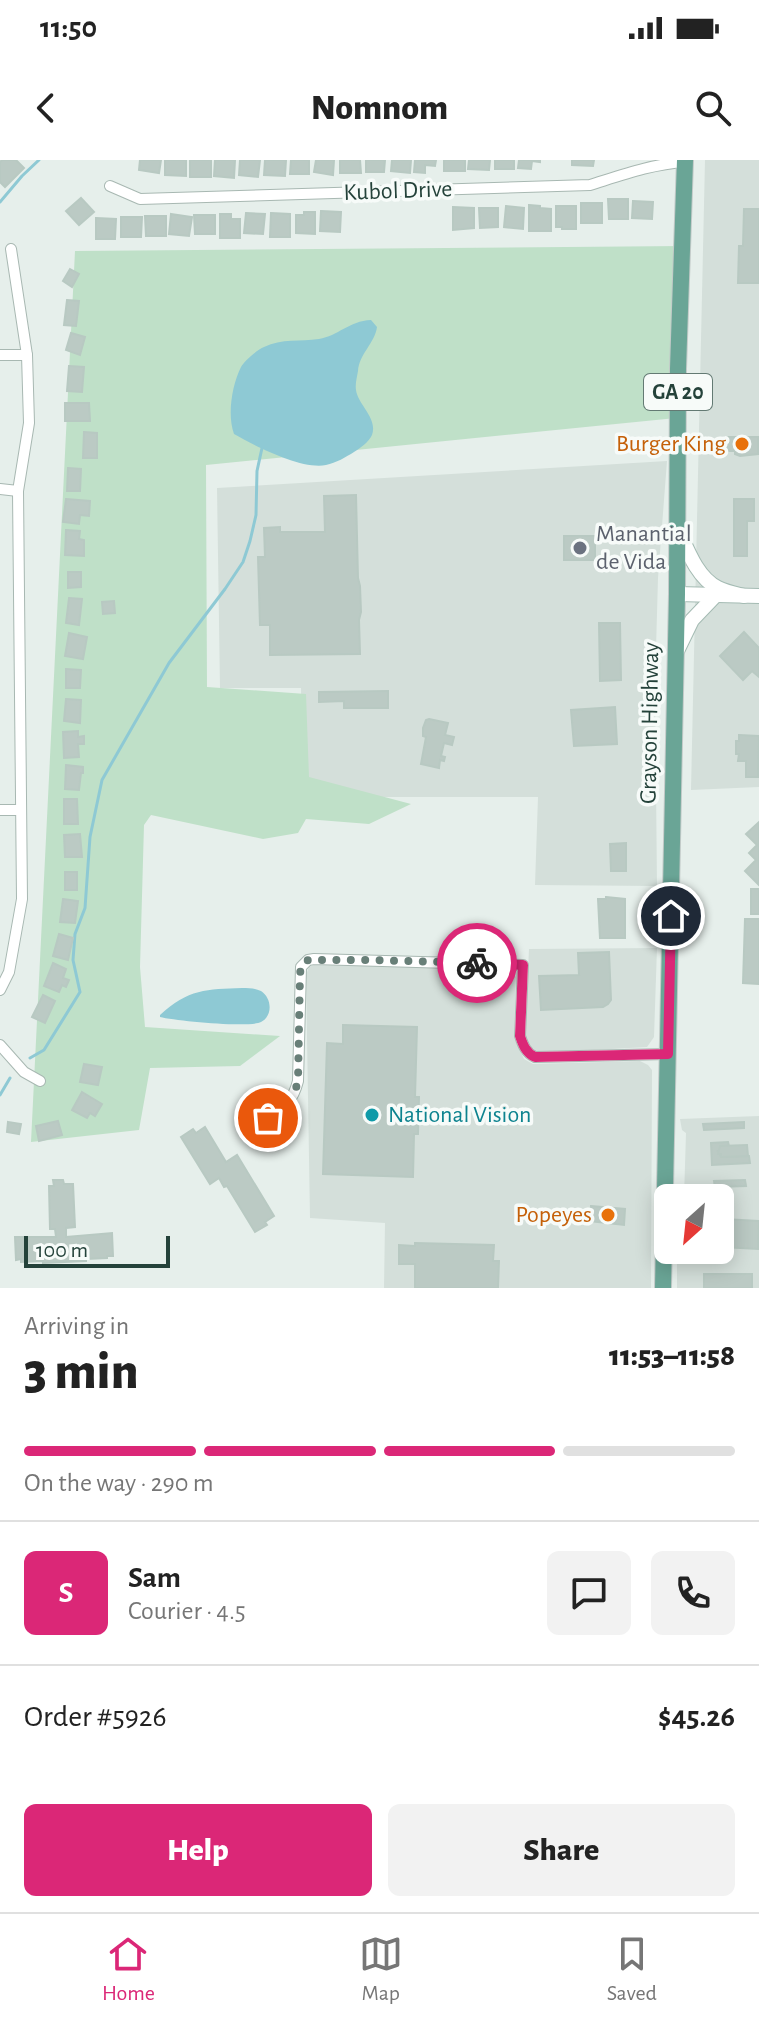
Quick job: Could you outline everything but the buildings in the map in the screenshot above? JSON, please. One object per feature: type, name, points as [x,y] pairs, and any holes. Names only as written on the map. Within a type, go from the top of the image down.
[{"type":"main road","name":"Grayson Highway","points":[[663,1288],[677,594],[678,369],[685,161]]},
{"type":"street","name":"Kubol Drive","points":[[110,186],[140,199],[590,185],[634,170],[685,161]]},
{"type":"street","points":[[0,990],[9,972],[22,899],[18,491],[29,423],[27,355],[11,249]]},
{"type":"street","points":[[0,355],[27,355]]},
{"type":"street","points":[[0,489],[18,491]]},
{"type":"street","points":[[678,529],[693,560],[716,588],[751,596]]},
{"type":"street","points":[[677,594],[751,596]]},
{"type":"street","points":[[675,654],[692,620],[715,596]]},
{"type":"street","points":[[0,810],[21,810]]},
{"type":"street","points":[[268,1118],[284,1108],[295,1094],[301,967],[314,959],[523,965],[520,1036],[530,1055],[668,1054]]},
{"type":"street","points":[[0,1045],[24,1072],[40,1081]]},
{"type":"shaded area","points":[[705,160],[759,160],[759,787],[691,790]]},
{"type":"shaded area","points":[[667,461],[658,578],[655,684],[657,886],[535,885],[538,797],[303,797],[301,688],[220,688],[217,488]]},
{"type":"shaded area","points":[[657,948],[654,1037],[647,1047],[540,1053],[531,1047],[525,1036],[529,949]]},
{"type":"shaded area","points":[[309,967],[509,969],[516,977],[514,1038],[524,1059],[533,1064],[640,1061],[648,1065],[652,1070],[651,1288],[384,1288],[385,1223],[310,1218],[306,975]]},
{"type":"shaded area","points":[[759,1116],[759,1288],[677,1288],[677,1264],[734,1264],[734,1184],[684,1184],[686,1133],[682,1130],[680,1119]]},
{"type":"green space","points":[[683,246],[676,418],[206,465],[207,687],[306,694],[309,777],[411,804],[369,824],[306,819],[298,833],[263,839],[151,815],[144,825],[140,967],[145,1027],[280,1036],[240,1066],[150,1068],[139,1130],[31,1142],[75,251]]},
{"type":"water","points":[[371,320],[377,327],[376,333],[361,359],[356,385],[373,429],[364,445],[337,461],[316,466],[279,456],[234,434],[231,418],[233,391],[241,367],[251,356],[271,344],[326,337],[356,323]]},
{"type":"water","points":[[252,988],[265,994],[269,1011],[261,1022],[228,1024],[160,1017],[170,1006],[189,995],[208,990]]},
{"type":"waterway","points":[[0,202],[39,160]]},
{"type":"waterway","points":[[30,1058],[44,1050],[80,992],[73,960],[75,934],[85,908],[90,837],[102,780],[169,663],[243,562],[256,515],[257,471],[262,448]]},
{"type":"waterway","points":[[0,1095],[10,1078]]},
{"type":"way so far","points":[[268,1118],[284,1108],[295,1094],[298,1081],[300,974],[301,967],[308,960],[477,963]]},
{"type":"place","name":"Burger King","points":[[742,444]]},
{"type":"place","name":"Manantial de Vida","points":[[580,548]]},
{"type":"place","name":"National Vision","points":[[372,1115]]},
{"type":"place","name":"Popeyes","points":[[608,1215]]},
{"type":"route","points":[[477,963],[523,965],[520,1036],[530,1055],[668,1054],[671,916]]}]
